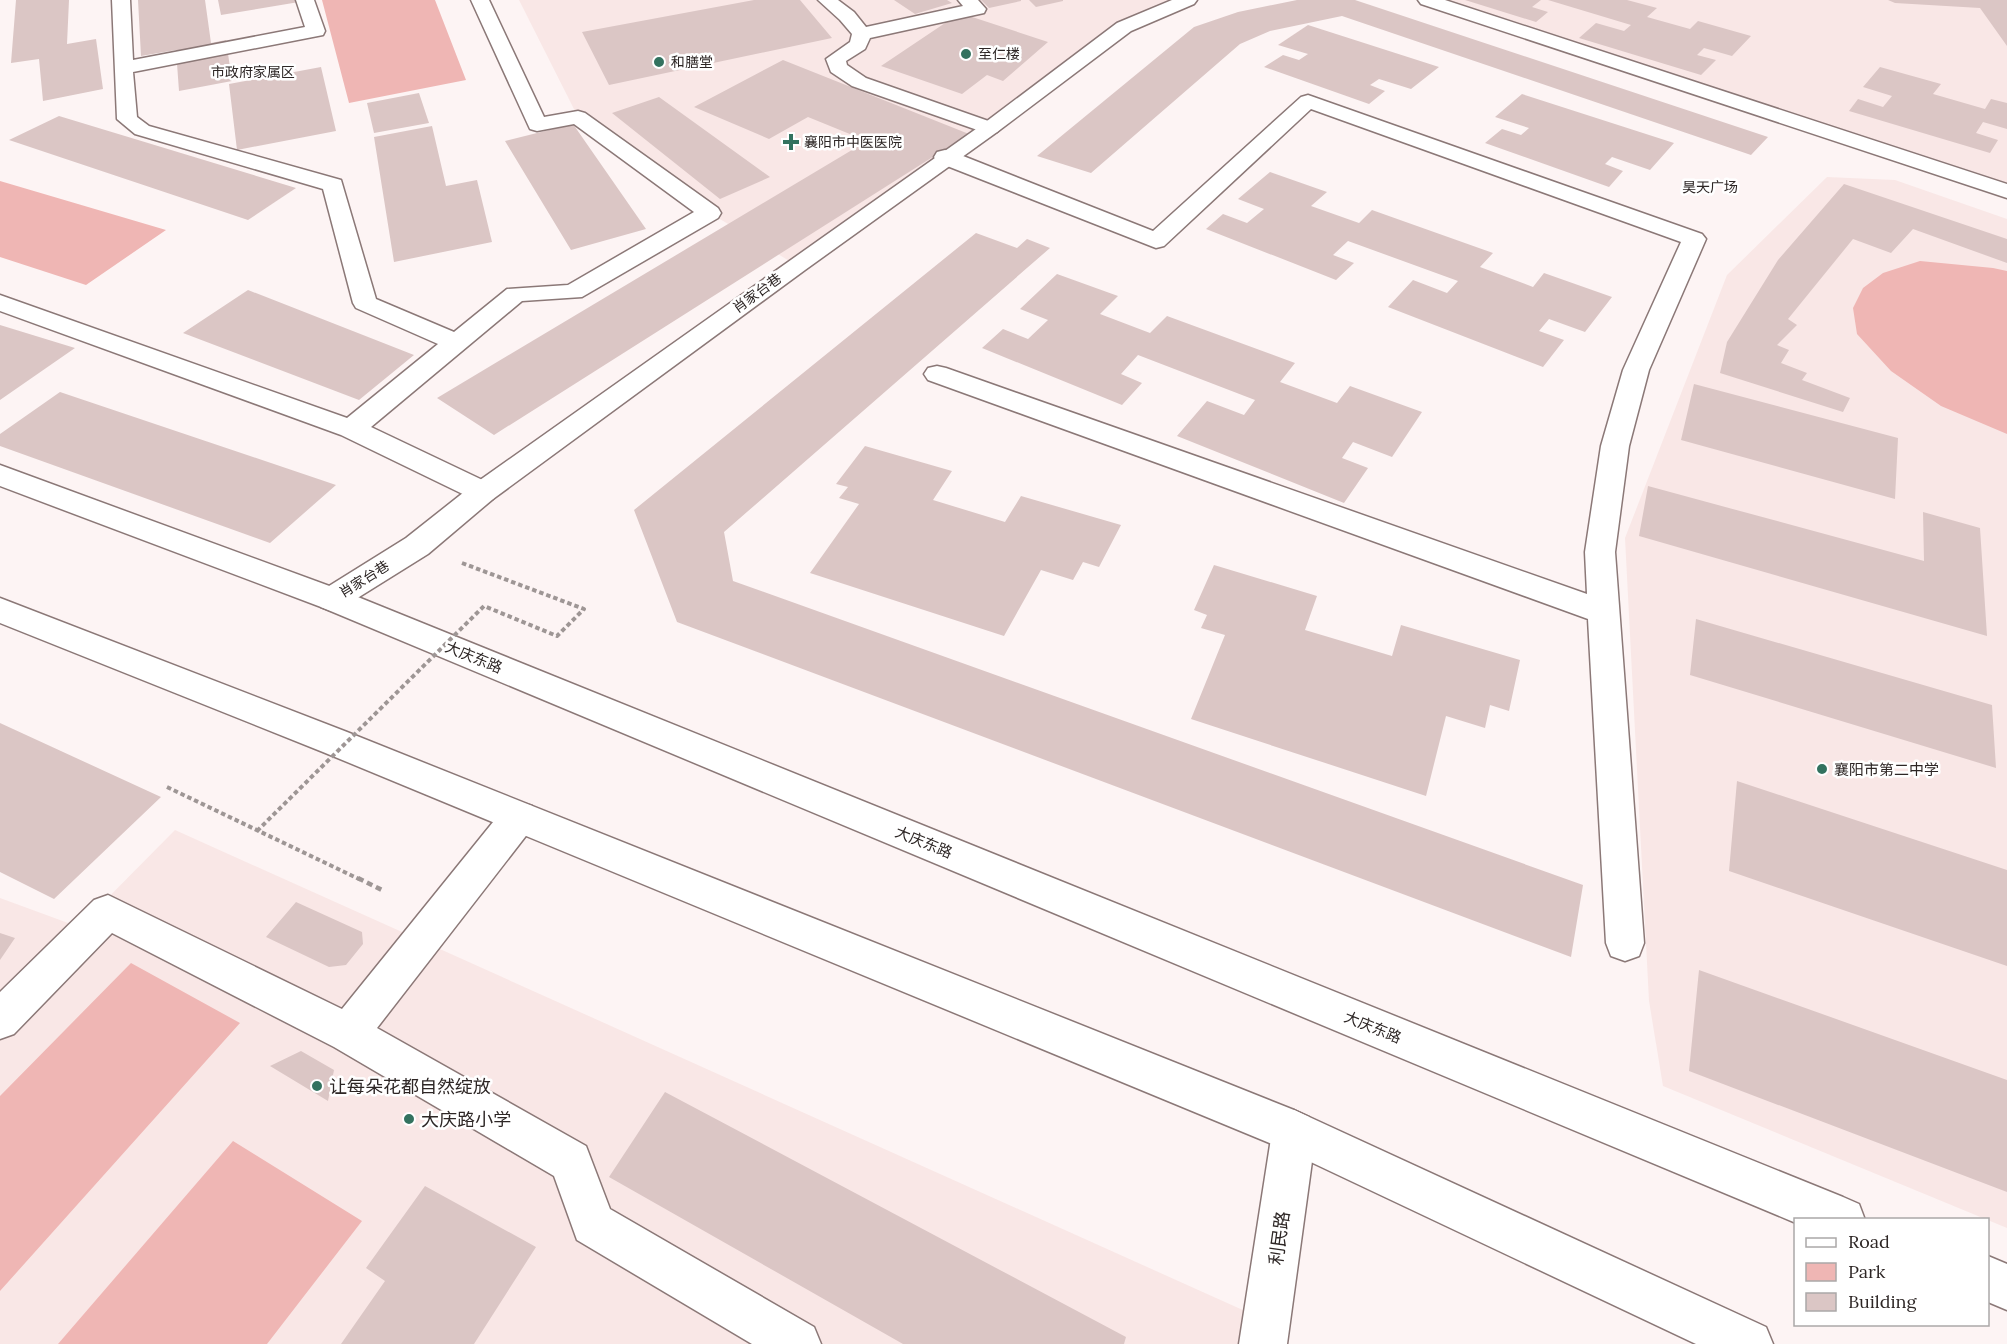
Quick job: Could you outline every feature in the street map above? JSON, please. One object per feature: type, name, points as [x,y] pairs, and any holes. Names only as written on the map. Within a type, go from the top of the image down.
[{"type":"main road","points":[[121,0],[127,119],[142,130],[333,185],[365,303],[457,343]]},
{"type":"main road","points":[[123,68],[316,31],[305,0]]},
{"type":"main road","points":[[351,429],[516,294],[573,292],[710,213],[578,117],[537,125],[480,0]]},
{"type":"main road","points":[[827,0],[847,16],[862,33]]},
{"type":"main road","points":[[862,33],[977,9],[967,0]]},
{"type":"main road","name":"肖家台巷","points":[[332,599],[417,546],[483,492],[945,157],[990,128],[1124,27],[1188,0]]},
{"type":"main road","points":[[1427,0],[2007,191]]},
{"type":"main road","points":[[862,33],[858,45],[836,59],[838,68],[859,82],[990,128]]},
{"type":"main road","points":[[945,157],[1156,241],[1308,101],[1694,239],[1636,370],[1615,446],[1600,552],[1625,943]]},
{"type":"main road","points":[[0,302],[351,429],[483,492]]},
{"type":"main road","points":[[937,374],[1604,612]]},
{"type":"main road","name":"大庆东路","points":[[0,475],[332,599],[1838,1218]]},
{"type":"main road","points":[[0,610],[519,817],[1294,1132],[1749,1344]]},
{"type":"main road","points":[[348,1033],[519,817]]},
{"type":"main road","points":[[0,1020],[108,912],[348,1033],[571,1161],[593,1224],[797,1344]]},
{"type":"main road","name":"利民路","points":[[1263,1344],[1294,1132]]},
{"type":"main road","points":[[1989,1279],[2007,1287]]},
{"type":"path","points":[[258,831],[484,606],[557,636],[584,609],[417,546]]},
{"type":"path","points":[[166,787],[384,891]]},
{"type":"shaded area","name":"襄阳市中医医院","points":[[519,0],[1188,0],[1124,27],[796,265],[710,213],[578,117]]},
{"type":"shaded area","points":[[1427,0],[2007,0],[2007,191]]},
{"type":"shaded area","name":"襄阳市第二中学","points":[[1827,177],[1895,180],[2007,219],[2007,1228],[1989,1221],[1989,1218],[1983,1218],[1663,1086],[1649,1001],[1625,538],[1727,275]]},
{"type":"shaded area","name":"大庆路小学","points":[[175,830],[1245,1311],[1239,1344],[0,1344],[0,898],[79,927]]},
{"type":"green space","points":[[322,0],[435,0],[466,80],[349,103]]},
{"type":"green space","points":[[0,181],[166,230],[86,285],[0,257]]},
{"type":"green space","points":[[1920,261],[2007,271],[2007,434],[1941,406],[1891,371],[1857,334],[1853,308],[1863,288],[1883,273]]},
{"type":"green space","points":[[131,963],[240,1023],[0,1291],[0,1096]]},
{"type":"green space","points":[[233,1141],[362,1221],[267,1344],[58,1344]]},
{"type":"building","points":[[16,0],[69,0],[67,44],[96,39],[103,89],[43,101],[39,59],[11,63]]},
{"type":"building","points":[[138,0],[205,0],[211,43],[226,40],[232,81],[179,91],[176,50],[141,56]]},
{"type":"building","points":[[218,0],[298,0],[299,2],[221,15]]},
{"type":"building","name":"和膳堂","points":[[754,0],[800,0],[832,38],[609,85],[582,32]]},
{"type":"building","points":[[894,0],[947,0],[952,3],[915,14]]},
{"type":"building","points":[[981,0],[1021,0],[1021,1],[989,8]]},
{"type":"building","points":[[1029,0],[1063,0],[1063,1],[1036,7]]},
{"type":"building","points":[[1297,0],[1355,0],[1768,137],[1751,155],[1342,16],[1270,31],[1240,44],[1091,173],[1037,156],[1194,27],[1238,12]]},
{"type":"building","points":[[1465,0],[1541,0],[1532,7],[1548,12],[1536,22]]},
{"type":"building","points":[[1548,0],[1627,0],[1657,8],[1647,17],[1690,29],[1698,21],[1751,36],[1732,56],[1704,48],[1697,55],[1716,60],[1701,75],[1579,38],[1596,23],[1624,31],[1631,25]]},
{"type":"building","points":[[1888,0],[2007,0],[2007,46],[1980,8],[1895,3]]},
{"type":"building","name":"至仁楼","points":[[960,13],[1048,42],[1003,81],[987,75],[962,94],[881,66]]},
{"type":"building","points":[[1308,25],[1439,67],[1411,89],[1379,79],[1370,85],[1385,91],[1369,104],[1264,67],[1283,55],[1299,60],[1308,54],[1278,45]]},
{"type":"building","points":[[783,60],[969,134],[494,435],[437,398],[867,141],[808,117],[769,139],[694,107]]},
{"type":"building","points":[[321,67],[336,131],[237,150],[229,84]]},
{"type":"building","points":[[1880,67],[1941,84],[1933,94],[1985,109],[1991,99],[2007,103],[2007,129],[1983,122],[1976,133],[1998,140],[1990,153],[1849,111],[1858,99],[1883,107],[1892,96],[1863,87]]},
{"type":"building","points":[[419,93],[429,123],[374,133],[367,103]]},
{"type":"building","points":[[1522,94],[1674,143],[1650,170],[1612,157],[1605,164],[1623,171],[1609,187],[1485,143],[1502,129],[1521,135],[1529,128],[1495,117]]},
{"type":"building","points":[[659,97],[770,177],[720,199],[612,113]]},
{"type":"building","points":[[59,116],[296,188],[248,220],[9,140]]},
{"type":"building","points":[[573,124],[646,229],[571,250],[505,141]]},
{"type":"building","points":[[432,126],[446,186],[477,180],[492,242],[394,262],[374,137]]},
{"type":"building","points":[[1270,172],[1327,192],[1311,206],[1359,223],[1372,210],[1493,253],[1480,267],[1533,287],[1544,273],[1612,297],[1585,332],[1549,319],[1539,331],[1564,340],[1543,367],[1388,307],[1413,280],[1447,293],[1458,281],[1348,241],[1333,255],[1354,263],[1336,280],[1206,229],[1223,214],[1247,223],[1264,209],[1238,199]]},
{"type":"building","points":[[1844,184],[2007,239],[2007,263],[1913,229],[1891,253],[1853,239],[1788,319],[1797,325],[1777,345],[1789,350],[1781,363],[1807,373],[1802,380],[1850,398],[1843,412],[1720,373],[1727,342],[1778,260]]},
{"type":"building","points":[[976,233],[1017,248],[1027,239],[1050,248],[724,532],[733,581],[1583,885],[1571,957],[677,622],[634,510]]},
{"type":"building","points":[[1057,274],[1118,296],[1100,314],[1150,333],[1167,316],[1295,363],[1280,382],[1337,403],[1350,386],[1422,412],[1392,457],[1353,442],[1342,458],[1368,468],[1344,503],[1177,436],[1207,401],[1244,415],[1255,400],[1138,355],[1121,374],[1142,383],[1122,405],[982,348],[1003,329],[1028,339],[1048,320],[1020,309]]},
{"type":"building","points":[[248,290],[414,355],[359,400],[183,333]]},
{"type":"building","points":[[0,325],[75,348],[0,400]]},
{"type":"building","points":[[1694,384],[1898,438],[1895,499],[1681,440]]},
{"type":"building","points":[[60,392],[336,485],[270,543],[0,446],[0,434]]},
{"type":"building","points":[[865,446],[952,471],[933,500],[1005,522],[1021,496],[1121,525],[1099,567],[1083,562],[1073,580],[1041,570],[1004,636],[810,573],[859,504],[839,498],[848,487],[836,484]]},
{"type":"building","points":[[1648,486],[1924,561],[1923,512],[1980,528],[1987,636],[1639,536]]},
{"type":"building","points":[[1214,565],[1317,596],[1305,630],[1392,656],[1401,625],[1520,660],[1509,711],[1490,705],[1485,728],[1446,716],[1426,796],[1191,719],[1225,635],[1201,628],[1207,615],[1194,610]]},
{"type":"building","points":[[1696,619],[1992,705],[1996,768],[1690,675]]},
{"type":"building","points":[[0,723],[161,797],[54,899],[0,872]]},
{"type":"building","points":[[1737,781],[2007,870],[2007,966],[1729,871]]},
{"type":"building","points":[[296,902],[362,932],[363,944],[346,965],[329,967],[266,937]]},
{"type":"building","points":[[0,933],[15,938],[0,960]]},
{"type":"building","points":[[1699,970],[2007,1080],[2007,1192],[1689,1071]]},
{"type":"building","name":"让每朵花都自然绽放","points":[[301,1051],[334,1070],[328,1101],[270,1066]]},
{"type":"building","points":[[665,1092],[1126,1337],[1124,1344],[903,1344],[609,1177]]},
{"type":"building","points":[[425,1186],[536,1247],[474,1344],[341,1344],[385,1281],[366,1268]]},
{"type":"place","name":"至仁楼","points":[[966,54]]},
{"type":"place","name":"和膳堂","points":[[659,62]]},
{"type":"place","name":"襄阳市中医医院","points":[[791,142]]},
{"type":"place","name":"襄阳市第二中学","points":[[1822,769]]},
{"type":"place","name":"让每朵花都自然绽放","points":[[317,1086]]},
{"type":"place","name":"大庆路小学","points":[[409,1119]]},
{"type":"district","name":"市政府家属区","points":[[253,72]]},
{"type":"district","name":"昊天广场","points":[[1710,187]]}]
